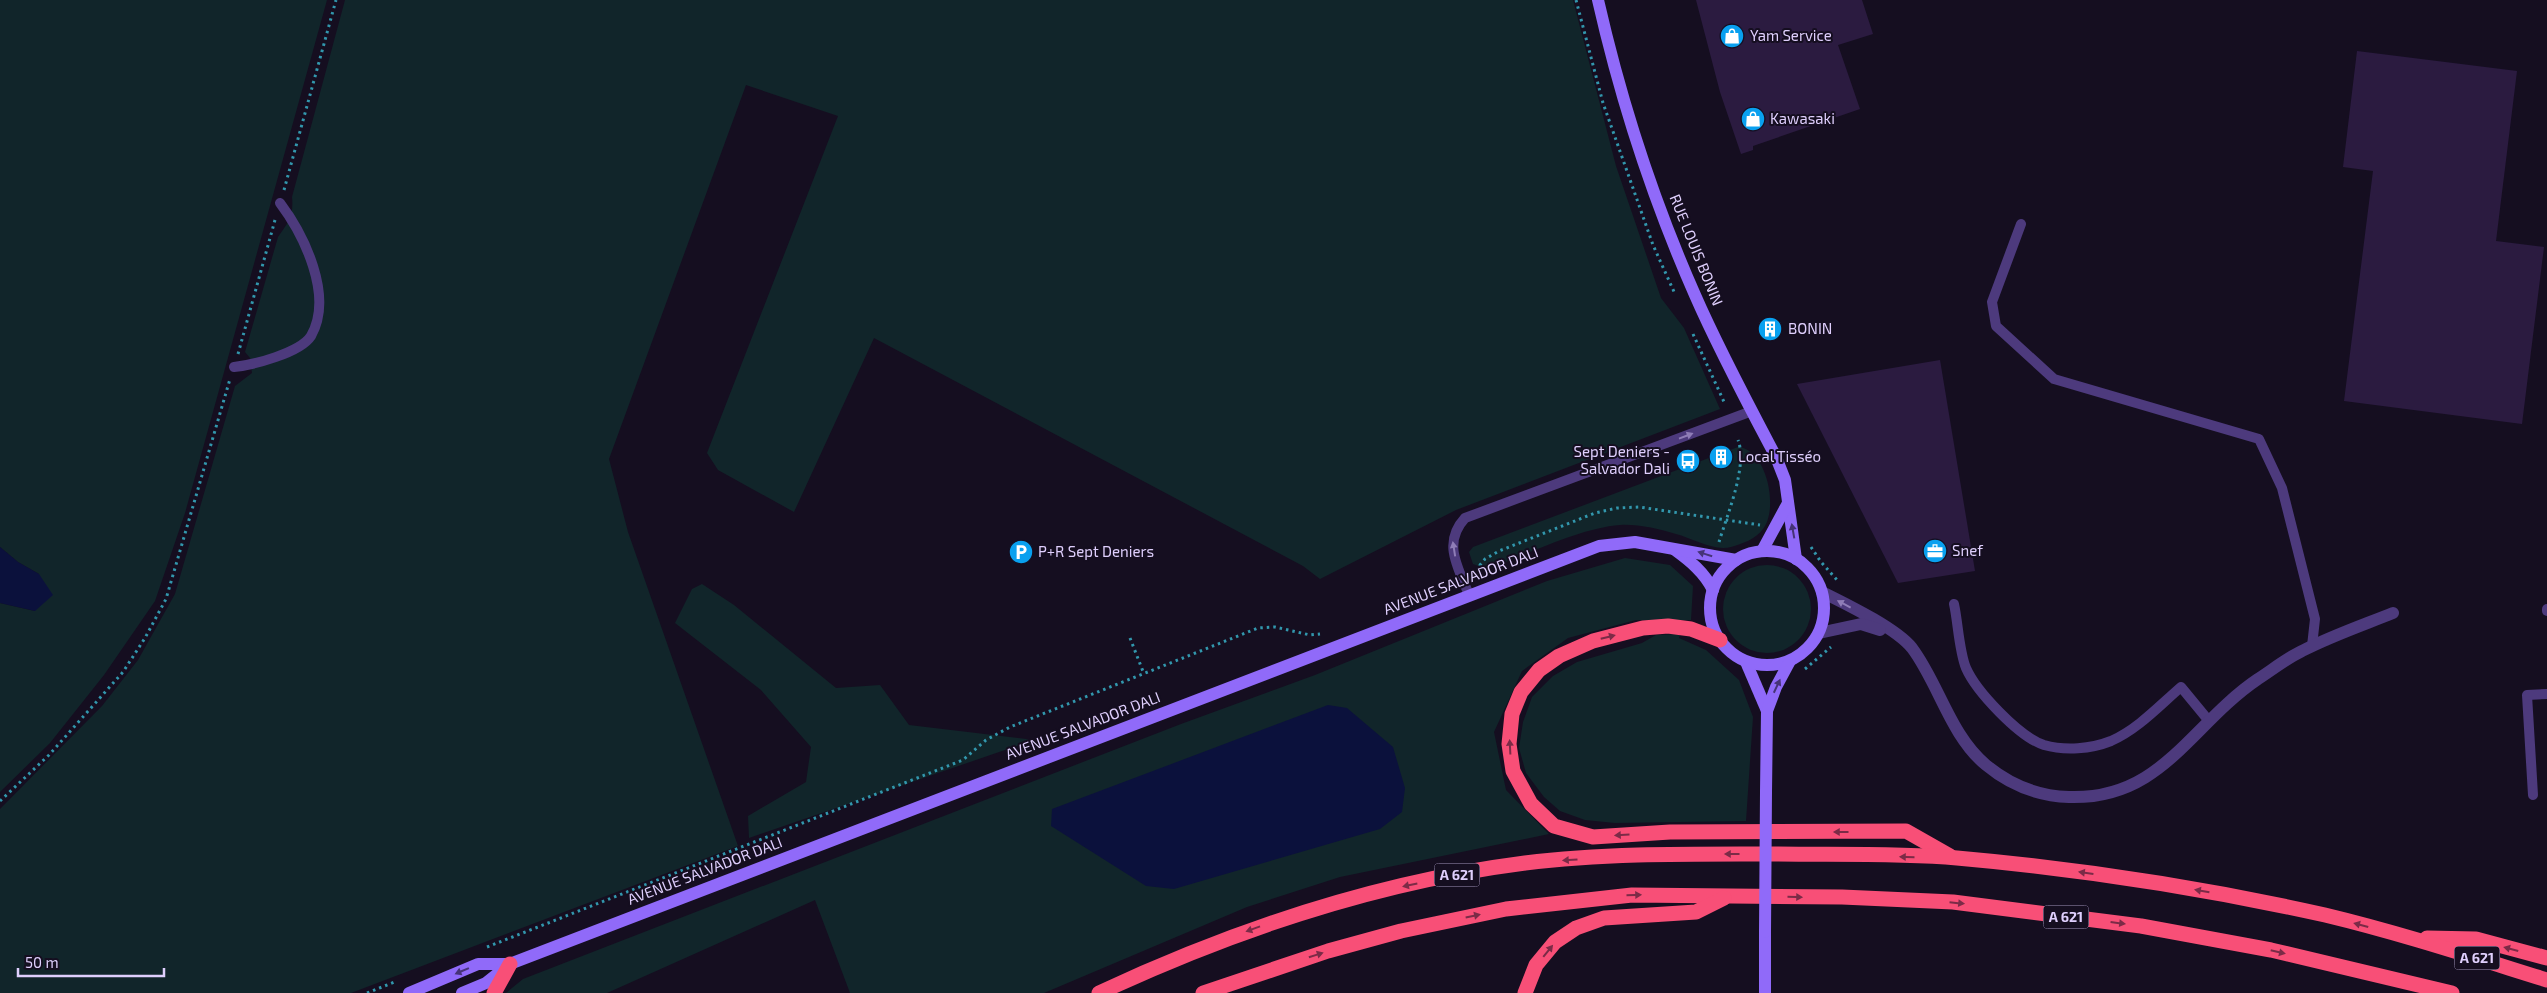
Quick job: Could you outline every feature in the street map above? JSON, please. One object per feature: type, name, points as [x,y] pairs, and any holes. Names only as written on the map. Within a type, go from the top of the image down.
[{"type":"highway","points":[[1720,640],[1691,629],[1668,626],[1643,628],[1593,641],[1559,656],[1539,670],[1521,692],[1512,714],[1509,744],[1513,771],[1531,804],[1554,826],[1593,837],[1670,832],[1906,832],[1953,858]]},
{"type":"highway","name":"A 621","points":[[1099,993],[1169,961],[1292,915],[1371,893],[1526,863],[1700,854],[1953,858],[2151,882],[2327,916],[2408,937],[2547,980]]},
{"type":"highway","name":"A 621","points":[[1203,993],[1328,951],[1392,933],[1506,909],[1632,895],[1953,902],[2141,926],[2271,950],[2452,993]]},
{"type":"highway","points":[[1525,993],[1536,965],[1554,942],[1576,928],[1604,918],[1696,912],[1729,896]]},
{"type":"highway","points":[[2408,937],[2476,939],[2547,958]]},
{"type":"highway","points":[[494,993],[510,964]]},
{"type":"highway","points":[[2398,979],[2434,993]]},
{"type":"street","name":"RUE LOUIS BONIN","points":[[1598,0],[1611,59],[1644,165],[1695,295],[1776,458],[1785,480],[1796,559]]},
{"type":"street","points":[[1762,551],[1788,503]]},
{"type":"street","name":"AVENUE SALVADOR DALI","points":[[462,993],[486,983],[510,964],[1598,546],[1635,542],[1736,560]]},
{"type":"street","name":"AVENUE SALVADOR DALI","points":[[1672,549],[1692,562],[1708,579],[1713,590]]},
{"type":"street","points":[[1762,551],[1780,552],[1796,559],[1808,568],[1817,579],[1822,592],[1824,613],[1819,633],[1807,650],[1790,661],[1768,666],[1746,662],[1727,649],[1720,640],[1710,614],[1713,590],[1726,569],[1736,560],[1749,554],[1762,551]]},
{"type":"street","points":[[1822,592],[1895,634],[1912,648],[1963,740],[1986,765],[2015,784],[2050,797],[2083,798],[2116,793],[2144,780],[2171,759],[2209,721],[2256,680],[2312,646],[2392,613]]},
{"type":"street","points":[[1819,633],[1861,624],[1895,634]]},
{"type":"street","points":[[1764,993],[1767,712],[1776,687],[1790,661]]},
{"type":"street","points":[[1746,662],[1767,712]]},
{"type":"street","name":"AVENUE SALVADOR DALI","points":[[409,993],[478,964],[510,964]]},
{"type":"lane","points":[[234,367],[251,365],[297,348],[310,337],[317,320],[319,294],[309,252],[291,218],[280,203]]},
{"type":"lane","points":[[2021,224],[1992,302],[1996,326],[2054,379],[2259,439],[2285,498],[2315,619],[2312,646]]},
{"type":"lane","points":[[1469,595],[1452,546],[1458,526],[1465,518],[1752,411]]},
{"type":"lane","points":[[1954,604],[1965,666],[1979,691],[2017,728],[2042,744],[2068,749],[2091,747],[2110,741],[2128,732],[2181,687],[2209,721]]},
{"type":"lane","points":[[2533,795],[2527,695],[2547,694]]},
{"type":"path","points":[[0,801],[49,755],[123,672],[145,638],[166,599],[234,367],[336,0]]},
{"type":"path","points":[[1717,548],[1740,468],[1741,447],[1738,440]]},
{"type":"path","points":[[1480,572],[1480,565],[1485,559],[1499,551],[1594,513],[1616,508],[1639,507],[1726,518],[1755,523],[1765,527]]},
{"type":"path","points":[[1810,544],[1821,562],[1842,585]]},
{"type":"path","points":[[484,948],[963,760],[986,740],[1010,727],[1258,628],[1275,627],[1310,636],[1320,634]]},
{"type":"path","points":[[1130,638],[1144,674]]},
{"type":"path","points":[[1801,672],[1837,643]]},
{"type":"path","points":[[367,993],[403,979]]},
{"type":"green space","points":[[0,0],[327,0],[185,513],[155,601],[104,675],[50,743],[0,792],[0,603],[35,611],[39,574],[18,562],[0,547]]},
{"type":"green space","points":[[345,0],[1573,0],[1616,166],[1661,298],[1684,328],[1720,409],[1456,510],[1320,579],[1303,566],[874,338],[794,512],[718,470],[707,453],[838,116],[746,85],[609,459],[628,532],[738,846],[351,993],[0,993],[0,809],[102,706],[138,660],[175,594],[235,386],[252,373],[250,358],[245,352],[278,237],[291,214],[292,197]]},
{"type":"green space","points":[[1738,447],[1748,450],[1756,458],[1763,469],[1770,495],[1768,520],[1757,536],[1744,543],[1718,548],[1656,529],[1634,525],[1620,525],[1588,531],[1487,569],[1473,564],[1469,552],[1473,547]]},
{"type":"green space","points":[[1625,558],[1670,565],[1693,586],[1691,620],[1636,620],[1568,638],[1522,671],[1494,732],[1506,790],[1549,834],[1340,877],[1247,907],[1044,993],[850,993],[815,900],[607,993],[506,993],[523,979],[1181,724],[1315,675],[1547,581]]},
{"type":"green space","points":[[1767,565],[1784,568],[1792,572],[1804,584],[1808,592],[1811,609],[1808,626],[1804,634],[1792,646],[1784,650],[1767,653],[1750,650],[1742,646],[1730,634],[1726,626],[1723,609],[1726,592],[1730,584],[1742,572],[1750,568]]},
{"type":"green space","points":[[702,584],[734,605],[836,688],[880,685],[909,725],[1034,740],[749,838],[748,816],[806,782],[811,747],[761,690],[675,623],[692,589]]},
{"type":"green space","points":[[1680,634],[1679,638],[1706,650],[1739,680],[1753,717],[1746,821],[1615,823],[1585,820],[1560,811],[1544,797],[1526,773],[1519,748],[1523,722],[1532,697],[1553,676],[1577,662],[1642,643],[1656,635]]},
{"type":"shaded area","points":[[0,547],[18,562],[39,574],[53,595],[35,611],[0,603]]},
{"type":"shaded area","points":[[1328,705],[1347,708],[1393,747],[1405,788],[1402,812],[1380,829],[1174,889],[1146,886],[1051,826],[1052,809]]},
{"type":"building","points":[[1696,0],[1862,0],[1873,34],[1838,45],[1860,109],[1753,146],[1753,150],[1741,154],[1720,92]]},
{"type":"building","points":[[2357,51],[2517,71],[2496,241],[2544,247],[2522,424],[2344,401],[2373,171],[2343,167]]},
{"type":"building","points":[[1940,360],[1975,571],[1898,583],[1797,384]]},
{"type":"place","name":"Yam Service","points":[[1732,36]]},
{"type":"place","name":"Kawasaki","points":[[1753,119]]},
{"type":"place","name":"BONIN","points":[[1770,329]]},
{"type":"place","name":"Local Tisséo","points":[[1721,457]]},
{"type":"place","name":"Sept Deniers - Salvador Dali","points":[[1688,461]]},
{"type":"place","name":"Snef","points":[[1935,551]]},
{"type":"place","name":"P+R Sept Deniers","points":[[1021,552]]}]
